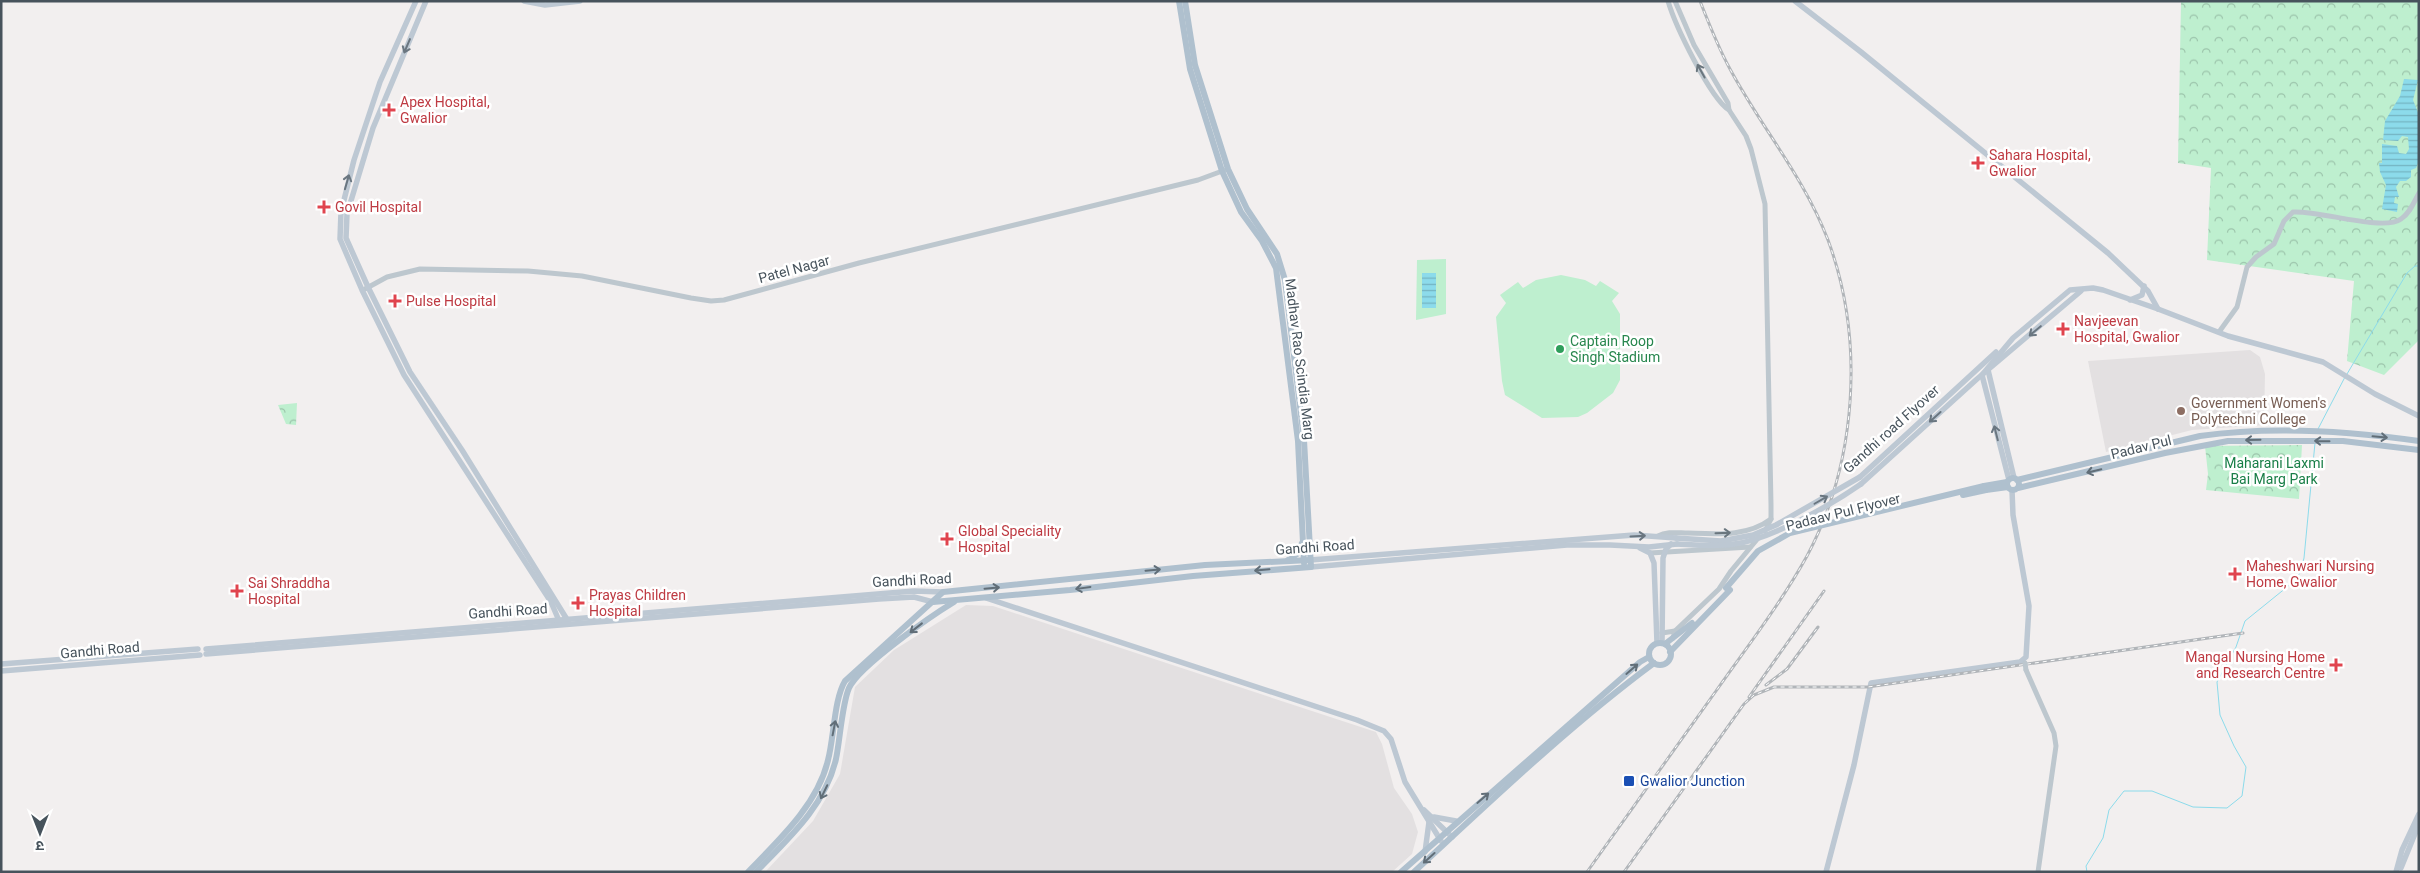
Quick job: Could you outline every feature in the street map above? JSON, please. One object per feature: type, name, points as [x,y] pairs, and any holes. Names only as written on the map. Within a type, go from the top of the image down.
[{"type":"main road","points":[[416,1],[380,82],[354,160],[341,212],[340,239],[410,372],[471,464],[568,622]]},
{"type":"main road","points":[[426,1],[373,128],[347,214],[346,238],[365,289],[404,375],[551,602],[560,623]]},
{"type":"main road","points":[[524,1],[545,3],[580,1]]},
{"type":"main road","name":"Madhav Rao Scindia Marg","points":[[1179,1],[1190,69],[1225,170],[1241,212],[1262,241],[1276,268],[1298,441],[1302,540],[1307,563]]},
{"type":"main road","name":"Madhav Rao Scindia Marg","points":[[1185,1],[1195,65],[1225,170],[1247,209],[1277,254],[1285,280],[1304,440],[1307,563]]},
{"type":"main road","points":[[1795,1],[1972,142],[2144,286],[2158,309]]},
{"type":"main road","points":[[2130,300],[2139,297],[2143,293],[2144,286]]},
{"type":"main road","points":[[1982,375],[2013,338],[2070,290],[2102,290],[2219,332],[2255,344],[2302,356],[2334,368],[2368,390],[2419,416]]},
{"type":"main road","points":[[1982,375],[2081,290]]},
{"type":"main road","name":"Gandhi road Flyover","points":[[1675,542],[1740,539],[1776,525],[1817,503],[1860,476],[2013,338]]},
{"type":"main road","points":[[1826,872],[1854,765],[1871,683],[2024,661],[2028,652],[2029,606],[2013,515],[2012,484],[1988,370]]},
{"type":"main road","points":[[1982,375],[2012,484]]},
{"type":"main road","name":"Gandhi road Flyover","points":[[1658,536],[1675,542],[1717,545],[1751,541],[1768,536],[1846,495],[1861,484],[1982,375]]},
{"type":"main road","name":"Padav Pul","points":[[2012,484],[2200,436],[2247,431],[2342,434],[2419,441]]},
{"type":"main road","name":"Padav Pul","points":[[2012,484],[2202,444],[2228,441],[2343,441],[2419,450]]},
{"type":"main road","name":"Padaav Pul Flyover","points":[[1670,652],[1728,589],[1754,554],[1773,540],[1790,533],[1985,488],[2012,484]]},
{"type":"main road","name":"Gandhi Road","points":[[1,671],[896,592],[966,590],[1204,564],[1307,563],[1642,535],[1658,536]]},
{"type":"main road","points":[[1285,562],[1297,554],[1302,540]]},
{"type":"main road","points":[[934,602],[1307,563],[1566,545],[1610,544],[1638,547],[1675,542]]},
{"type":"main road","points":[[1661,643],[1665,552],[1675,542]]},
{"type":"main road","points":[[1401,872],[1425,852],[1456,821],[1640,662],[1652,660],[1664,663],[1669,659],[1670,652],[1661,643],[1656,572],[1650,553],[1638,547]]},
{"type":"main road","name":"Padaav Pul Flyover","points":[[1673,638],[1698,618],[1728,589]]},
{"type":"main road","points":[[756,872],[800,825],[822,797],[836,759],[847,695],[853,682],[910,632],[956,601],[966,590]]},
{"type":"main road","points":[[748,872],[800,814],[818,788],[828,759],[840,692],[845,681],[943,592]]},
{"type":"main road","name":"Gandhi Road","points":[[568,622],[870,600],[914,598],[934,602]]},
{"type":"main road","points":[[986,598],[1334,712],[1384,731],[1391,739],[1405,782],[1424,810],[1452,837]]},
{"type":"main road","points":[[1652,660],[1651,647],[1673,638]]},
{"type":"main road","name":"Gandhi Road","points":[[1,664],[203,652]]},
{"type":"main road","points":[[1414,872],[1520,774],[1652,660]]},
{"type":"main road","points":[[2398,872],[2402,850],[2419,814]]},
{"type":"main road","points":[[1431,818],[1456,821]]},
{"type":"main road","points":[[1431,818],[1438,838],[1444,844]]},
{"type":"main road","points":[[1425,852],[1431,818]]},
{"type":"main road","points":[[2398,872],[2419,824]]},
{"type":"street","points":[[1668,1],[1710,88],[1723,106],[1729,110],[1746,136],[1762,187],[1765,204],[1771,519],[1766,530],[1750,547],[1719,589],[1675,631],[1673,638]]},
{"type":"street","points":[[1675,1],[1694,44],[1728,103],[1729,110]]},
{"type":"street","name":"Patel Nagar","points":[[365,289],[387,277],[420,269],[528,271],[582,276],[698,299],[724,300],[859,263],[1198,180],[1225,170]]},
{"type":"street","points":[[2219,332],[2236,307],[2247,267],[2256,257],[2274,244],[2284,221],[2293,212],[2305,211],[2351,219],[2392,223],[2405,216],[2419,193]]},
{"type":"street","points":[[1658,536],[1670,532],[1741,532],[1757,528],[1771,519]]},
{"type":"street","points":[[1650,553],[1728,550],[1750,547]]},
{"type":"street","points":[[1662,633],[1675,631]]},
{"type":"street","points":[[2024,661],[2026,670],[2054,733],[2056,746],[2038,872]]},
{"type":"shaded area","name":"Government Women's Polytechni College","points":[[2250,350],[2260,357],[2265,374],[2264,425],[2192,430],[2106,452],[2088,361]]},
{"type":"shaded area","points":[[966,605],[993,606],[1376,732],[1382,744],[1394,788],[1412,814],[1418,832],[1412,854],[1392,872],[765,872],[813,821],[840,774],[855,687],[894,650]]},
{"type":"green space","points":[[2181,1],[2419,1],[2419,340],[2384,375],[2347,361],[2354,281],[2207,260],[2211,168],[2178,163]]},
{"type":"green space","points":[[1446,259],[1446,314],[1416,320],[1417,260]]},
{"type":"green space","name":"Captain Roop Singh Stadium","points":[[1561,275],[1585,280],[1596,286],[1600,281],[1619,293],[1612,301],[1620,314],[1620,380],[1613,393],[1587,413],[1578,417],[1542,418],[1505,395],[1496,317],[1506,303],[1500,295],[1518,282],[1523,288],[1536,280]]},
{"type":"green space","points":[[297,403],[296,425],[286,424],[278,405]]},
{"type":"green space","name":"Maharani Laxmi Bai Marg Park","points":[[2302,445],[2299,499],[2206,490],[2208,474],[2205,446]]},
{"type":"water","points":[[2404,79],[2418,80],[2413,100],[2419,115],[2419,161],[2416,168],[2411,170],[2411,177],[2406,181],[2400,181],[2396,187],[2399,197],[2395,197],[2394,203],[2398,204],[2397,212],[2382,209],[2386,185],[2380,172],[2379,163],[2382,163],[2382,144],[2397,146],[2399,153],[2406,154],[2409,149],[2408,137],[2402,136],[2398,141],[2383,140],[2385,121],[2400,96]]},
{"type":"water","points":[[1422,273],[1436,273],[1436,308],[1422,308]]},
{"type":"waterway","points":[[2347,374],[2407,273],[2415,266],[2419,266]]},
{"type":"waterway","points":[[2318,429],[2345,377]]},
{"type":"waterway","points":[[2087,872],[2086,866],[2103,838],[2109,810],[2124,791],[2152,791],[2193,807],[2227,808],[2242,796],[2246,767],[2220,715],[2217,682],[2236,647],[2245,621],[2292,583],[2300,573],[2304,558],[2315,443]]},
{"type":"railway","points":[[1587,872],[1763,625],[1797,573],[1824,520],[1837,481],[1845,441],[1850,400],[1851,359],[1847,318],[1840,278],[1828,240],[1795,174],[1730,69],[1700,1]]},
{"type":"railway","points":[[1749,697],[1824,591]]},
{"type":"railway","points":[[1766,685],[1787,669],[1818,627]]},
{"type":"railway","points":[[1624,872],[1744,704],[1754,695],[1774,687],[1868,687],[2243,633]]},
{"type":"place","name":"Apex Hospital, Gwalior","points":[[389,110]]},
{"type":"place","name":"Sahara Hospital, Gwalior","points":[[1978,163]]},
{"type":"place","name":"Govil Hospital","points":[[324,207]]},
{"type":"place","name":"Pulse Hospital","points":[[395,301]]},
{"type":"place","name":"Navjeevan Hospital, Gwalior","points":[[2063,329]]},
{"type":"place","name":"Captain Roop Singh Stadium","points":[[1560,349]]},
{"type":"place","name":"Government Women's Polytechni College","points":[[2181,411]]},
{"type":"place","name":"Global Speciality Hospital","points":[[947,539]]},
{"type":"place","name":"Maheshwari Nursing Home, Gwalior","points":[[2235,574]]},
{"type":"place","name":"Sai Shraddha Hospital","points":[[237,591]]},
{"type":"place","name":"Prayas Children Hospital","points":[[578,603]]},
{"type":"place","name":"Mangal Nursing Home and Research Centre","points":[[2336,665]]},
{"type":"place","name":"Gwalior Junction","points":[[1629,781]]}]
